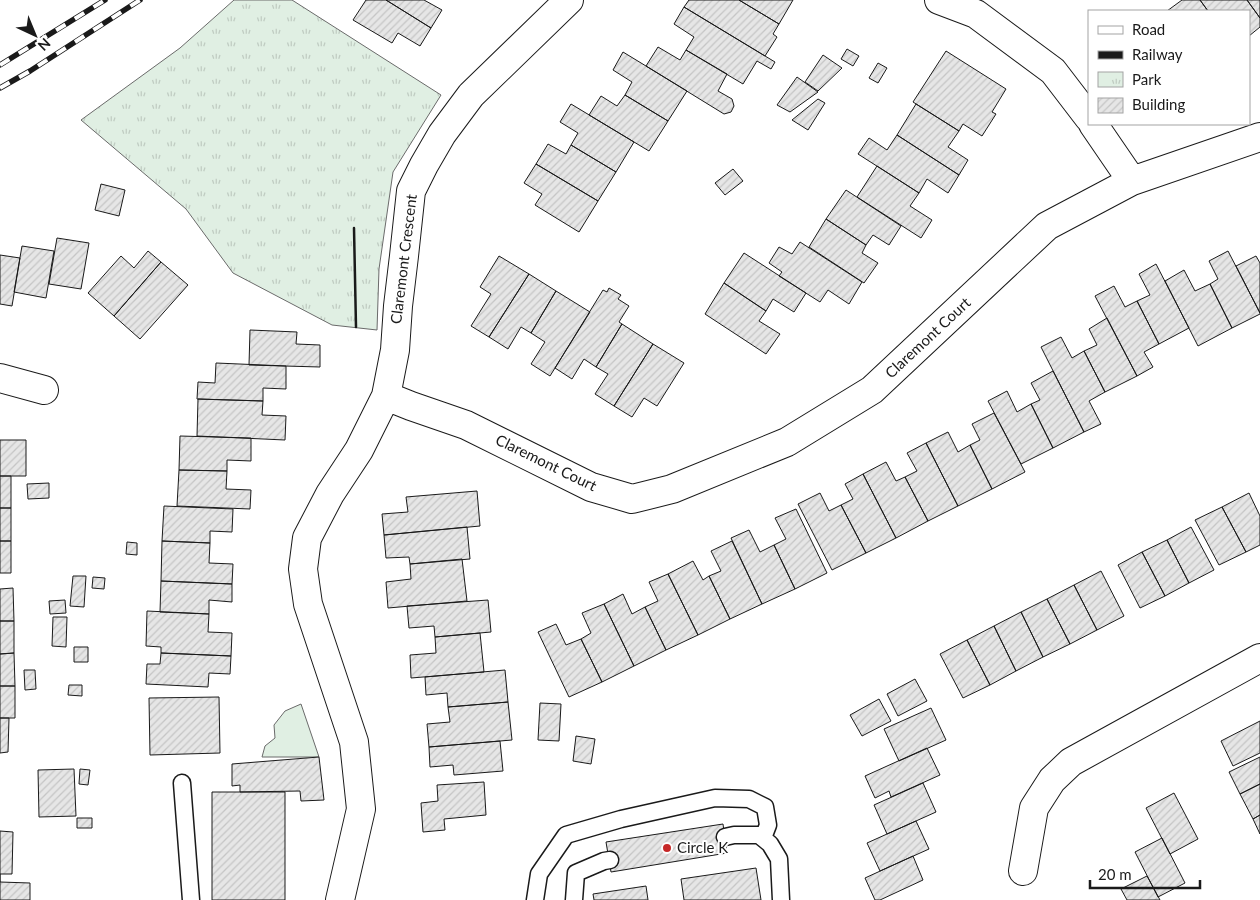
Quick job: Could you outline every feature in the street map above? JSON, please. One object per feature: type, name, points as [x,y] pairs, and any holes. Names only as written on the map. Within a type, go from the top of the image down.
[{"type":"street","name":"Claremont Crescent","points":[[386,396],[395,350],[411,191],[442,134],[471,94],[569,0]]},
{"type":"street","points":[[939,0],[976,14],[1053,71],[1088,117]]},
{"type":"street","points":[[1094,125],[1132,181]]},
{"type":"street","name":"Claremont Court","points":[[386,396],[466,425],[592,487],[632,499],[672,489],[788,442],[872,390],[1047,226],[1132,181],[1260,136]]},
{"type":"street","points":[[0,378],[44,390]]},
{"type":"street","points":[[340,900],[361,809],[354,742],[308,604],[303,569],[307,538],[330,494],[359,450],[386,396]]},
{"type":"street","points":[[1023,871],[1034,808],[1052,780],[1071,762],[1260,658]]},
{"type":"lane","points":[[182,783],[191,900]]},
{"type":"lane","points":[[535,900],[539,874],[566,835],[612,822],[715,798],[749,799],[766,807],[768,825],[763,838]]},
{"type":"lane","points":[[725,837],[759,835],[770,844],[779,859],[781,900]]},
{"type":"lane","points":[[574,900],[576,873],[610,860]]},
{"type":"green space","points":[[234,0],[292,0],[441,95],[393,172],[379,269],[377,330],[332,325],[233,273],[186,209],[81,120],[180,48]]},
{"type":"green space","points":[[301,704],[319,757],[262,757],[265,746],[275,738],[274,725],[285,711]]},
{"type":"building","points":[[366,0],[386,0],[431,28],[420,46],[398,33],[392,43],[353,20]]},
{"type":"building","points":[[386,0],[424,0],[442,10],[431,28]]},
{"type":"building","points":[[689,0],[739,0],[779,24],[773,34],[777,37],[765,56],[684,7]]},
{"type":"building","points":[[739,0],[793,0],[779,24]]},
{"type":"building","points":[[1182,0],[1200,0],[1207,10],[1168,10]]},
{"type":"building","points":[[1200,0],[1247,0],[1260,18],[1260,27],[1250,35],[1250,10],[1207,10]]},
{"type":"building","points":[[1247,0],[1260,0],[1260,18]]},
{"type":"building","points":[[684,7],[775,62],[771,69],[757,61],[743,84],[686,50],[694,37],[674,24]]},
{"type":"building","points":[[658,47],[680,60],[686,50],[727,74],[718,91],[732,99],[734,106],[731,112],[724,114],[646,66]]},
{"type":"building","points":[[847,49],[859,56],[853,66],[841,59]]},
{"type":"building","points":[[946,51],[1006,89],[992,112],[996,114],[982,136],[963,124],[959,131],[913,102]]},
{"type":"building","points":[[623,52],[687,91],[668,121],[625,95],[632,82],[613,70]]},
{"type":"building","points":[[823,55],[842,68],[818,91],[805,82]]},
{"type":"building","points":[[878,63],[887,68],[878,83],[869,78]]},
{"type":"building","points":[[797,77],[818,92],[790,112],[777,105]]},
{"type":"building","points":[[625,95],[668,121],[649,151],[589,115],[601,96],[617,106]]},
{"type":"building","points":[[818,99],[825,103],[808,130],[792,120]]},
{"type":"building","points":[[571,104],[634,142],[616,172],[571,145],[578,133],[560,122]]},
{"type":"building","points":[[916,104],[959,131],[948,147],[968,160],[959,175],[897,135]]},
{"type":"building","points":[[897,135],[959,175],[948,193],[927,179],[919,193],[858,154],[869,138],[887,150]]},
{"type":"building","points":[[548,144],[566,154],[571,145],[616,172],[598,201],[536,164]]},
{"type":"building","points":[[536,164],[598,201],[579,232],[535,205],[542,194],[524,183]]},
{"type":"building","points":[[877,166],[919,193],[910,206],[932,220],[921,238],[857,197]]},
{"type":"building","points":[[733,169],[743,181],[725,195],[715,183]]},
{"type":"building","points":[[101,184],[125,190],[119,216],[95,210]]},
{"type":"building","points":[[846,190],[901,226],[889,245],[873,235],[866,245],[826,219]]},
{"type":"building","points":[[826,219],[866,245],[862,253],[878,263],[864,283],[809,247]]},
{"type":"building","points":[[57,238],[89,243],[81,289],[49,284]]},
{"type":"building","points":[[800,242],[862,282],[849,304],[828,290],[820,302],[779,276],[782,272],[769,263],[779,247],[792,254]]},
{"type":"building","points":[[22,246],[54,251],[46,298],[14,292]]},
{"type":"building","points":[[148,251],[161,262],[114,316],[88,293],[121,256],[134,268]]},
{"type":"building","points":[[1228,251],[1260,313],[1232,328],[1210,284],[1218,279],[1209,261]]},
{"type":"building","points":[[744,253],[806,293],[794,312],[773,299],[766,311],[724,283]]},
{"type":"building","points":[[0,255],[20,258],[12,306],[0,304]]},
{"type":"building","points":[[499,256],[529,274],[489,337],[471,326],[491,294],[480,287]]},
{"type":"building","points":[[1256,256],[1260,263],[1260,313],[1236,266]]},
{"type":"building","points":[[161,262],[188,285],[140,339],[114,316]]},
{"type":"building","points":[[1156,264],[1189,328],[1159,344],[1137,301],[1150,295],[1139,274]]},
{"type":"building","points":[[1184,270],[1195,291],[1210,284],[1232,328],[1198,346],[1165,281]]},
{"type":"building","points":[[529,274],[556,291],[531,333],[521,327],[508,349],[489,337]]},
{"type":"building","points":[[724,283],[766,311],[759,321],[780,334],[766,354],[705,314]]},
{"type":"building","points":[[1114,286],[1125,307],[1137,301],[1159,344],[1144,352],[1153,367],[1137,376],[1095,296]]},
{"type":"building","points":[[609,288],[621,295],[618,299],[629,306],[619,322],[622,324],[596,367],[584,359],[572,379],[555,368],[603,290],[607,292]]},
{"type":"building","points":[[556,291],[590,312],[550,376],[531,364],[545,342],[531,333]]},
{"type":"building","points":[[1107,318],[1137,376],[1105,392],[1084,351],[1097,345],[1089,329]]},
{"type":"building","points":[[622,324],[653,344],[614,406],[595,394],[608,374],[596,367]]},
{"type":"building","points":[[250,330],[297,332],[296,344],[320,345],[320,367],[249,365]]},
{"type":"building","points":[[1061,337],[1072,358],[1084,351],[1105,392],[1089,401],[1101,424],[1084,432],[1041,347]]},
{"type":"building","points":[[653,344],[684,363],[657,406],[644,398],[632,417],[614,406]]},
{"type":"building","points":[[216,363],[286,366],[286,389],[263,388],[263,401],[197,399],[198,382],[215,383]]},
{"type":"building","points":[[1053,371],[1084,432],[1053,448],[1031,404],[1040,400],[1031,383]]},
{"type":"building","points":[[1007,391],[1017,412],[1031,404],[1053,448],[1021,464],[988,401]]},
{"type":"building","points":[[198,399],[263,401],[262,415],[286,416],[285,440],[197,436]]},
{"type":"building","points":[[994,413],[1025,472],[992,489],[970,445],[980,440],[972,424]]},
{"type":"building","points":[[948,432],[958,452],[970,445],[992,489],[958,506],[926,443]]},
{"type":"building","points":[[180,436],[251,438],[251,461],[227,460],[227,471],[179,470]]},
{"type":"building","points":[[0,440],[26,440],[26,476],[0,476]]},
{"type":"building","points":[[926,443],[958,506],[928,521],[905,477],[917,471],[907,453]]},
{"type":"building","points":[[886,462],[896,481],[905,477],[928,521],[896,538],[863,474]]},
{"type":"building","points":[[179,470],[227,471],[226,489],[251,490],[250,509],[177,506]]},
{"type":"building","points":[[863,474],[896,538],[866,553],[841,505],[853,499],[845,484]]},
{"type":"building","points":[[0,476],[11,476],[11,508],[0,508]]},
{"type":"building","points":[[49,483],[49,498],[28,499],[27,484]]},
{"type":"building","points":[[477,491],[480,526],[384,535],[382,514],[408,512],[406,497]]},
{"type":"building","points":[[820,493],[829,511],[841,505],[866,553],[832,570],[798,504]]},
{"type":"building","points":[[1249,493],[1260,516],[1260,545],[1246,552],[1222,507]]},
{"type":"building","points":[[164,506],[233,509],[232,532],[210,531],[210,543],[162,541]]},
{"type":"building","points":[[1222,507],[1246,552],[1219,565],[1195,520]]},
{"type":"building","points":[[0,508],[11,508],[11,541],[0,541]]},
{"type":"building","points":[[796,509],[827,573],[795,589],[774,545],[786,539],[775,518]]},
{"type":"building","points":[[467,527],[470,559],[410,564],[409,557],[386,558],[384,535]]},
{"type":"building","points":[[1191,527],[1214,570],[1189,583],[1167,540]]},
{"type":"building","points":[[749,530],[760,552],[774,545],[795,589],[762,604],[731,538]]},
{"type":"building","points":[[1167,540],[1189,583],[1165,596],[1142,552]]},
{"type":"building","points":[[0,541],[11,541],[11,573],[0,573]]},
{"type":"building","points":[[162,541],[210,543],[209,563],[233,564],[232,584],[161,581]]},
{"type":"building","points":[[732,541],[762,604],[730,619],[709,576],[721,571],[711,551]]},
{"type":"building","points":[[127,542],[137,543],[137,555],[126,554]]},
{"type":"building","points":[[1142,552],[1165,596],[1140,608],[1118,565]]},
{"type":"building","points":[[462,559],[467,601],[388,608],[386,582],[411,579],[410,564]]},
{"type":"building","points":[[693,561],[703,580],[709,576],[730,619],[698,635],[668,574]]},
{"type":"building","points":[[1101,571],[1124,616],[1097,630],[1074,585]]},
{"type":"building","points":[[668,574],[698,635],[666,650],[645,607],[658,601],[649,582]]},
{"type":"building","points":[[73,576],[86,576],[84,607],[70,606]]},
{"type":"building","points":[[93,577],[105,578],[104,589],[92,588]]},
{"type":"building","points":[[161,581],[232,584],[232,602],[209,600],[209,614],[160,612]]},
{"type":"building","points":[[1074,585],[1097,630],[1070,644],[1047,599]]},
{"type":"building","points":[[13,588],[14,621],[0,621],[0,589]]},
{"type":"building","points":[[623,594],[632,614],[645,607],[666,650],[634,666],[604,604]]},
{"type":"building","points":[[1047,599],[1070,644],[1043,657],[1021,612]]},
{"type":"building","points":[[65,600],[66,613],[50,614],[49,601]]},
{"type":"building","points":[[488,600],[491,632],[435,637],[434,626],[409,628],[407,606]]},
{"type":"building","points":[[604,604],[634,666],[602,682],[581,639],[591,633],[582,613]]},
{"type":"building","points":[[147,611],[209,614],[208,632],[232,633],[231,656],[161,653],[161,647],[146,646]]},
{"type":"building","points":[[1021,612],[1043,657],[1016,671],[994,626]]},
{"type":"building","points":[[53,617],[67,617],[66,647],[52,646]]},
{"type":"building","points":[[0,621],[14,621],[14,653],[0,654]]},
{"type":"building","points":[[556,624],[566,645],[581,639],[602,682],[569,697],[538,632]]},
{"type":"building","points":[[994,626],[1016,671],[990,685],[967,640]]},
{"type":"building","points":[[480,633],[484,672],[411,678],[410,655],[436,653],[435,637]]},
{"type":"building","points":[[967,640],[990,685],[963,698],[940,654]]},
{"type":"building","points":[[74,647],[88,647],[88,662],[74,662]]},
{"type":"building","points":[[14,653],[15,686],[0,686],[0,654]]},
{"type":"building","points":[[161,653],[231,656],[230,674],[209,673],[208,687],[146,684],[147,664],[160,664]]},
{"type":"building","points":[[24,670],[35,670],[36,689],[25,690]]},
{"type":"building","points":[[505,670],[508,702],[448,707],[447,693],[426,695],[425,677]]},
{"type":"building","points":[[915,679],[927,701],[898,716],[887,694]]},
{"type":"building","points":[[69,685],[82,685],[82,696],[68,695]]},
{"type":"building","points":[[0,686],[15,686],[15,718],[0,718]]},
{"type":"building","points":[[219,697],[220,753],[150,755],[149,698]]},
{"type":"building","points":[[879,699],[891,721],[862,736],[850,715]]},
{"type":"building","points":[[508,702],[512,740],[429,747],[427,724],[450,722],[448,707]]},
{"type":"building","points":[[540,703],[561,704],[559,741],[538,740]]},
{"type":"building","points":[[931,708],[946,740],[899,761],[884,729]]},
{"type":"building","points":[[0,718],[9,718],[8,752],[0,753]]},
{"type":"building","points":[[1260,721],[1260,753],[1233,766],[1221,741]]},
{"type":"building","points":[[576,736],[595,739],[591,764],[573,761]]},
{"type":"building","points":[[500,741],[503,771],[454,775],[453,765],[430,767],[429,747]]},
{"type":"building","points":[[927,748],[940,775],[891,797],[889,791],[875,798],[865,776]]},
{"type":"building","points":[[319,757],[324,800],[301,801],[300,791],[240,792],[240,785],[232,786],[232,764]]},
{"type":"building","points":[[1260,757],[1260,784],[1240,794],[1229,772]]},
{"type":"building","points":[[74,769],[76,816],[39,817],[38,770]]},
{"type":"building","points":[[80,769],[90,770],[88,785],[79,784]]},
{"type":"building","points":[[484,782],[486,815],[444,819],[445,830],[423,832],[421,803],[438,801],[437,785]]},
{"type":"building","points":[[923,783],[936,812],[887,834],[874,805]]},
{"type":"building","points":[[1260,784],[1260,815],[1253,819],[1240,794]]},
{"type":"building","points":[[212,792],[285,792],[285,900],[212,900]]},
{"type":"building","points":[[1174,793],[1198,839],[1170,854],[1146,808]]},
{"type":"building","points":[[1260,815],[1260,834],[1253,819]]},
{"type":"building","points":[[77,818],[92,818],[92,828],[77,828]]},
{"type":"building","points":[[916,821],[929,849],[880,871],[867,843]]},
{"type":"building","name":"Circle K","points":[[723,824],[727,853],[611,872],[606,842]]},
{"type":"building","points":[[0,831],[13,832],[12,874],[0,874]]},
{"type":"building","points":[[1162,838],[1185,883],[1158,897],[1135,852]]},
{"type":"building","points":[[913,856],[923,880],[880,900],[875,900],[865,878]]},
{"type":"building","name":"Circle K","points":[[756,868],[761,900],[684,900],[681,879]]},
{"type":"building","points":[[1147,876],[1160,900],[1127,900],[1121,889]]},
{"type":"building","points":[[0,882],[30,883],[30,900],[0,900]]},
{"type":"building","name":"Circle K","points":[[646,886],[648,900],[594,900],[593,894]]},
{"type":"railway","points":[[0,65],[105,0]]},
{"type":"railway","points":[[0,88],[30,71],[140,0]]},
{"type":"wall","points":[[354,228],[356,327]]},
{"type":"place","name":"Circle K","points":[[667,848]]}]
